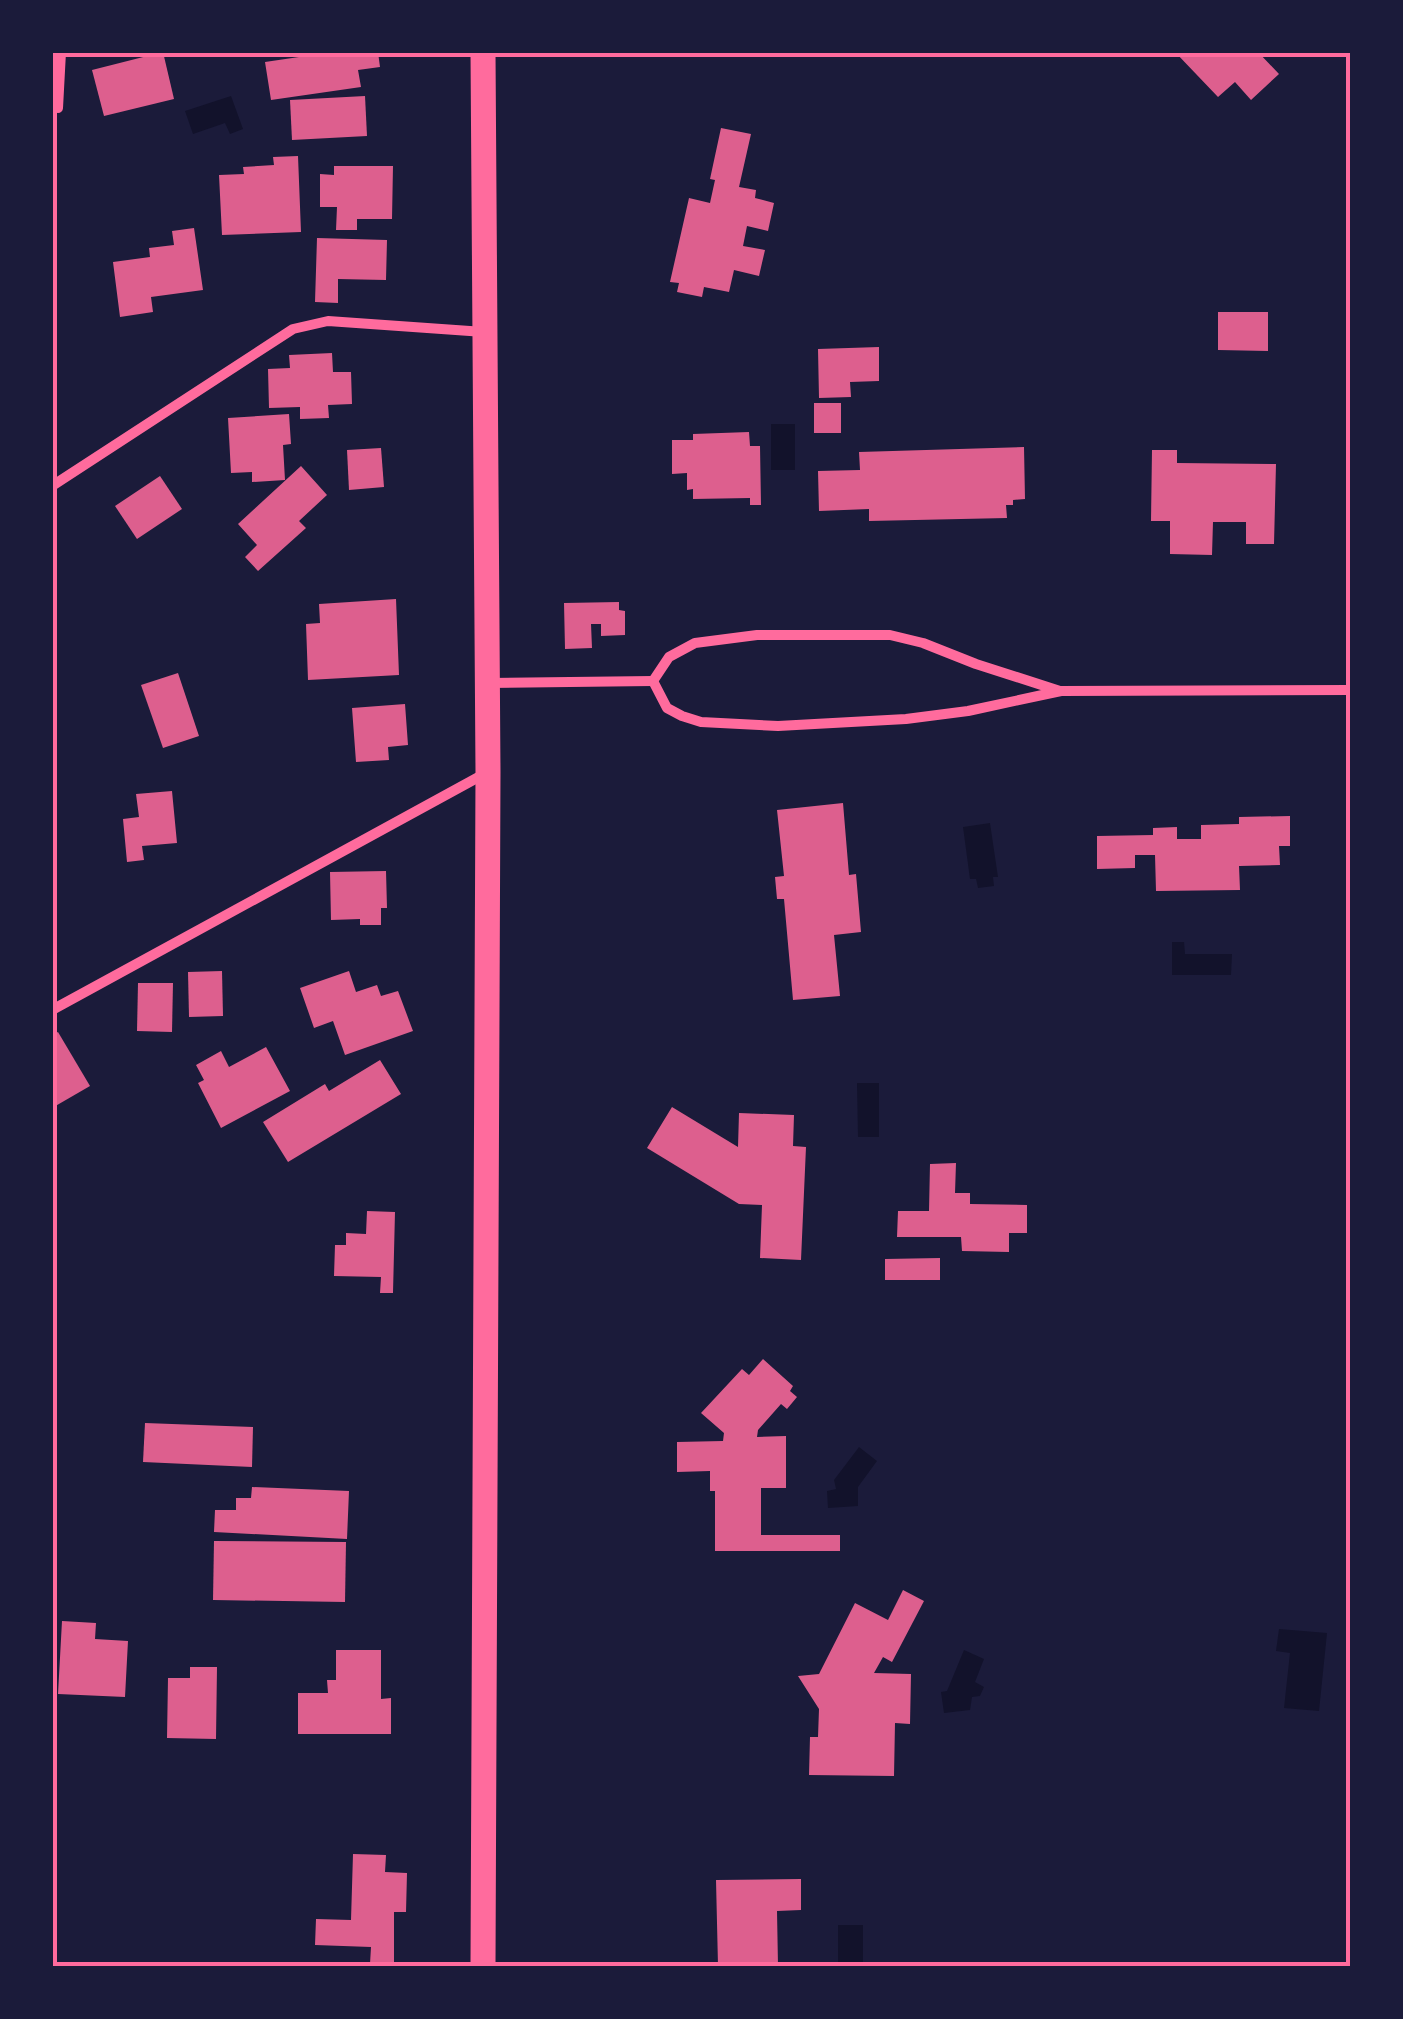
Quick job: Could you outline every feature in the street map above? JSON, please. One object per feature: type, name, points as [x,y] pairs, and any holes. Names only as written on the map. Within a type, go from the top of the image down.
[{"type":"main road","points":[[482,52],[488,684],[483,1966]]},
{"type":"street","points":[[58,108],[61,52]]},
{"type":"street","points":[[52,486],[293,329],[328,321],[485,332]]},
{"type":"street","points":[[653,681],[669,657],[695,643],[758,635],[890,635],[923,642],[1060,692]]},
{"type":"street","points":[[488,684],[653,681]]},
{"type":"street","points":[[653,681],[667,708],[682,716],[701,722],[778,726],[906,719],[1060,692],[1350,690]]},
{"type":"street","points":[[52,1010],[488,772]]},
{"type":"shaded area","points":[[231,96],[243,129],[230,134],[225,123],[193,134],[185,111]]},
{"type":"shaded area","points":[[771,424],[795,424],[795,470],[771,470]]},
{"type":"shaded area","points":[[990,823],[998,877],[993,877],[994,886],[978,888],[976,879],[970,879],[963,827]]},
{"type":"shaded area","points":[[1172,942],[1184,942],[1185,954],[1232,954],[1231,975],[1172,975]]},
{"type":"shaded area","points":[[857,1083],[879,1083],[879,1137],[858,1137]]},
{"type":"shaded area","points":[[859,1447],[877,1461],[858,1487],[858,1506],[828,1508],[827,1491],[836,1489],[834,1480]]},
{"type":"shaded area","points":[[1279,1629],[1327,1633],[1319,1711],[1284,1708],[1290,1653],[1276,1651]]},
{"type":"shaded area","points":[[964,1650],[984,1659],[975,1682],[984,1687],[980,1696],[972,1697],[970,1710],[944,1713],[941,1692],[947,1691]]},
{"type":"shaded area","points":[[838,1925],[863,1925],[863,1966],[838,1966]]},
{"type":"building","points":[[163,52],[174,99],[104,116],[92,70]]},
{"type":"building","points":[[333,52],[378,52],[380,67],[358,70],[361,87],[271,100],[265,62]]},
{"type":"building","points":[[1175,52],[1258,52],[1279,74],[1251,100],[1235,82],[1218,97]]},
{"type":"building","points":[[365,96],[367,136],[292,140],[290,100]]},
{"type":"building","points":[[721,128],[751,134],[739,187],[756,190],[755,198],[774,203],[768,231],[747,226],[743,246],[765,250],[759,276],[734,270],[729,292],[704,287],[702,297],[677,292],[679,283],[670,282],[689,198],[710,203],[715,180],[710,179]]},
{"type":"building","points":[[298,156],[301,232],[222,235],[219,175],[244,174],[243,167],[274,165],[273,157]]},
{"type":"building","points":[[334,166],[393,166],[392,219],[357,219],[357,230],[336,230],[337,207],[320,207],[320,174],[334,175]]},
{"type":"building","points":[[194,228],[203,290],[151,297],[153,312],[120,317],[113,262],[150,257],[149,248],[174,245],[172,231]]},
{"type":"building","points":[[317,238],[387,240],[386,280],[338,279],[338,303],[315,302]]},
{"type":"building","points":[[1218,312],[1268,312],[1268,351],[1218,350]]},
{"type":"building","points":[[879,347],[879,381],[850,382],[851,397],[819,398],[818,349]]},
{"type":"building","points":[[332,353],[333,372],[351,372],[352,404],[328,405],[329,418],[300,419],[300,407],[269,408],[268,369],[290,368],[289,355]]},
{"type":"building","points":[[814,403],[841,403],[841,433],[814,433]]},
{"type":"building","points":[[289,414],[291,444],[283,445],[285,480],[252,482],[252,472],[231,473],[228,418]]},
{"type":"building","points":[[749,432],[750,446],[760,446],[761,505],[750,505],[750,498],[693,499],[693,489],[687,490],[687,473],[672,474],[672,440],[693,440],[693,434]]},
{"type":"building","points":[[1024,447],[1025,499],[1006,505],[1007,518],[869,521],[869,509],[819,511],[818,471],[860,470],[859,452]]},
{"type":"building","points":[[381,448],[384,487],[349,490],[347,450]]},
{"type":"building","points":[[1152,450],[1177,450],[1177,463],[1276,464],[1274,544],[1246,544],[1246,522],[1213,522],[1212,555],[1170,554],[1170,521],[1151,521]]},
{"type":"building","points":[[301,466],[327,495],[299,521],[306,528],[258,571],[245,557],[257,545],[238,524]]},
{"type":"building","points":[[160,476],[182,509],[137,539],[115,506]]},
{"type":"building","points":[[396,599],[399,675],[308,680],[306,624],[320,623],[319,604]]},
{"type":"building","points":[[619,602],[619,610],[625,611],[625,635],[601,636],[601,624],[591,624],[592,648],[565,649],[564,603]]},
{"type":"building","points":[[178,673],[199,736],[163,748],[141,685]]},
{"type":"building","points":[[405,704],[408,745],[388,747],[389,760],[356,762],[352,708]]},
{"type":"building","points":[[172,791],[177,843],[142,846],[144,860],[127,862],[123,819],[139,817],[136,794]]},
{"type":"building","points":[[843,803],[849,875],[856,874],[861,932],[834,935],[840,996],[793,1000],[784,899],[777,899],[775,877],[784,876],[777,810]]},
{"type":"building","points":[[1290,816],[1290,846],[1279,846],[1280,865],[1239,866],[1240,890],[1156,891],[1155,855],[1135,855],[1135,868],[1097,869],[1097,836],[1153,835],[1153,828],[1177,827],[1177,839],[1201,839],[1201,825],[1239,824],[1239,817]]},
{"type":"building","points":[[386,871],[387,908],[381,908],[381,925],[360,925],[360,919],[331,920],[330,872]]},
{"type":"building","points":[[222,971],[223,1016],[189,1017],[188,972]]},
{"type":"building","points":[[349,971],[356,992],[377,985],[381,996],[398,991],[413,1031],[345,1055],[333,1021],[314,1028],[300,988]]},
{"type":"building","points":[[138,983],[173,983],[172,1032],[137,1031]]},
{"type":"building","points":[[58,1032],[90,1086],[52,1108],[52,1035]]},
{"type":"building","points":[[266,1047],[290,1091],[221,1128],[198,1083],[204,1080],[196,1065],[221,1051],[229,1067]]},
{"type":"building","points":[[380,1060],[401,1094],[288,1162],[263,1122],[325,1084],[329,1091]]},
{"type":"building","points":[[672,1107],[738,1147],[739,1113],[794,1115],[793,1146],[806,1147],[801,1260],[760,1258],[762,1205],[739,1204],[647,1148]]},
{"type":"building","points":[[956,1163],[955,1193],[970,1193],[970,1204],[1027,1205],[1027,1233],[1009,1233],[1009,1252],[962,1251],[961,1237],[897,1237],[898,1211],[929,1211],[930,1164]]},
{"type":"building","points":[[367,1211],[395,1212],[393,1293],[380,1293],[381,1277],[334,1276],[335,1245],[346,1245],[346,1233],[366,1234]]},
{"type":"building","points":[[940,1258],[940,1280],[885,1280],[885,1259]]},
{"type":"building","points":[[763,1359],[793,1386],[790,1391],[797,1397],[787,1409],[781,1404],[758,1430],[757,1437],[786,1436],[786,1488],[761,1488],[761,1535],[840,1535],[840,1551],[715,1551],[715,1491],[710,1491],[710,1471],[677,1472],[677,1442],[723,1441],[724,1433],[701,1413],[742,1369],[749,1375]]},
{"type":"building","points":[[145,1423],[253,1427],[252,1467],[143,1462]]},
{"type":"building","points":[[252,1487],[349,1491],[347,1539],[214,1532],[215,1510],[236,1510],[236,1498],[251,1498]]},
{"type":"building","points":[[214,1541],[346,1542],[345,1602],[213,1600]]},
{"type":"building","points":[[903,1590],[924,1601],[892,1662],[883,1657],[874,1673],[911,1674],[910,1724],[895,1723],[894,1776],[809,1775],[810,1737],[818,1737],[819,1709],[798,1676],[819,1674],[855,1603],[888,1620]]},
{"type":"building","points":[[62,1621],[96,1623],[95,1639],[128,1641],[125,1697],[58,1694]]},
{"type":"building","points":[[336,1650],[381,1650],[381,1699],[391,1698],[391,1734],[298,1734],[298,1693],[328,1693],[327,1680],[336,1680]]},
{"type":"building","points":[[190,1667],[217,1667],[216,1739],[167,1738],[168,1678],[190,1678]]},
{"type":"building","points":[[353,1854],[386,1855],[385,1872],[407,1873],[406,1912],[394,1912],[394,1964],[370,1964],[371,1947],[315,1945],[316,1919],[351,1920]]},
{"type":"building","points":[[801,1879],[801,1910],[777,1911],[778,1966],[718,1966],[716,1880]]}]
